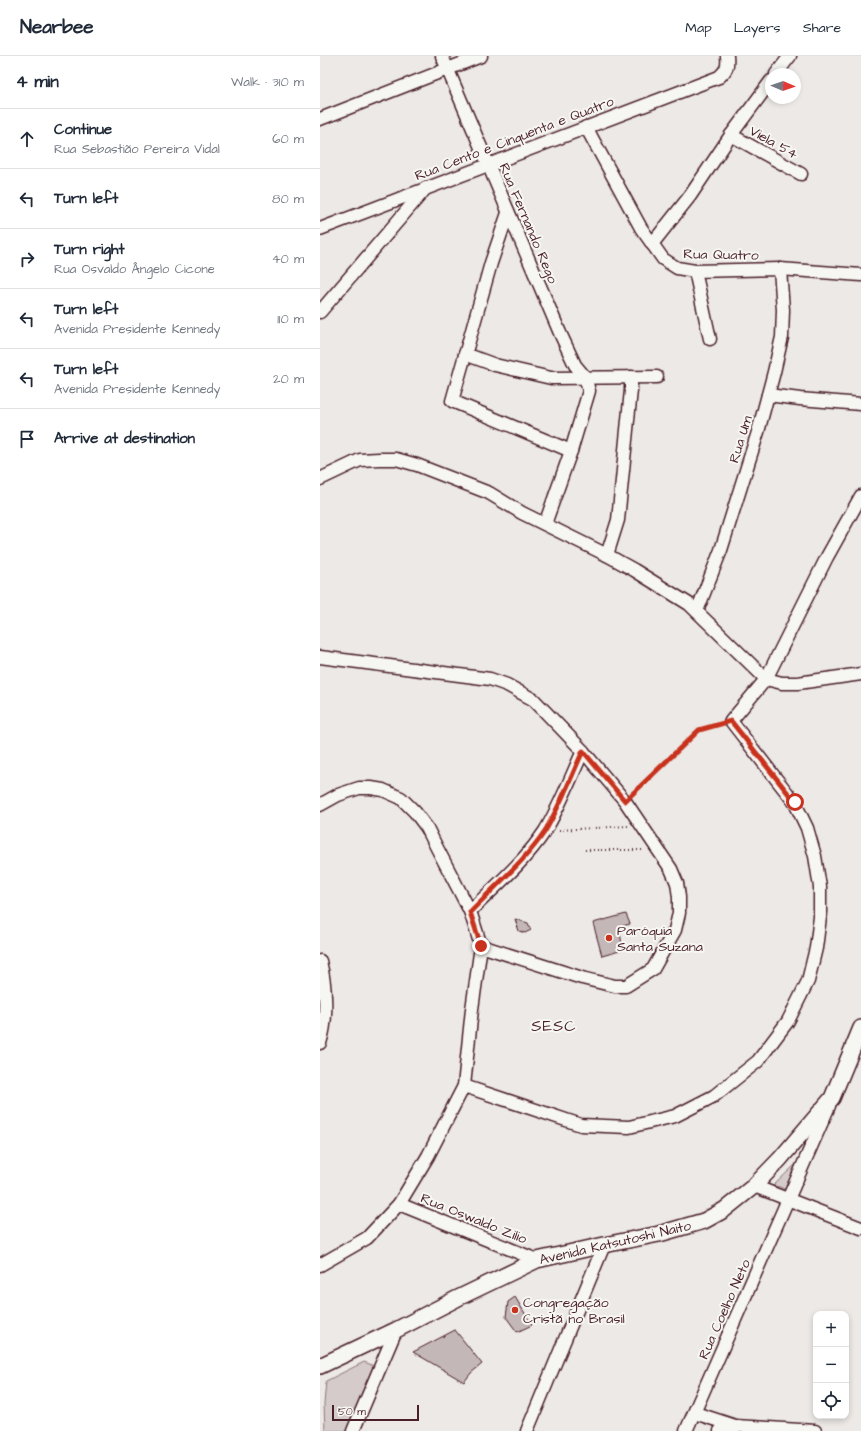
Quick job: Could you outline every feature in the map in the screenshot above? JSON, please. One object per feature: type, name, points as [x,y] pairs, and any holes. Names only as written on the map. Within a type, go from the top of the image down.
[{"type":"main road","name":"Avenida Katsutoshi Naito","points":[[320,1366],[537,1260],[604,1244],[659,1234],[704,1221],[724,1210],[754,1186],[780,1159],[832,1098],[861,1028]]},
{"type":"street","name":"Rua Fernando Rego","points":[[442,56],[568,351],[575,365],[585,378]]},
{"type":"street","points":[[320,119],[481,56]]},
{"type":"street","name":"Rua Cento e Cinquenta e Quatro","points":[[320,229],[487,164],[719,77],[728,65],[727,56]]},
{"type":"street","points":[[781,68],[790,56]]},
{"type":"street","points":[[652,244],[690,196],[731,135],[765,89]]},
{"type":"street","name":"Rua Quatro","points":[[586,127],[641,228],[663,259],[677,268],[695,271],[780,269],[861,275]]},
{"type":"street","name":"Viela 54","points":[[731,135],[801,174]]},
{"type":"street","points":[[320,312],[427,187]]},
{"type":"street","points":[[508,213],[491,263],[452,401],[571,451]]},
{"type":"street","name":"Rua Um","points":[[697,611],[721,550],[768,395],[782,337],[783,310],[780,269]]},
{"type":"street","points":[[695,271],[710,339]]},
{"type":"street","points":[[465,354],[495,365],[551,378],[657,377]]},
{"type":"street","points":[[545,524],[588,398],[589,391],[585,378]]},
{"type":"street","points":[[607,555],[618,520],[631,390],[630,378]]},
{"type":"street","points":[[768,395],[800,400],[861,404]]},
{"type":"street","points":[[320,479],[360,460],[379,458],[417,465],[489,493],[522,513],[634,570],[697,611],[766,679],[782,683],[798,683],[861,674]]},
{"type":"street","points":[[464,1086],[581,1125],[629,1127],[675,1116],[714,1096],[758,1061],[788,1021],[808,981],[816,948],[820,917],[820,887],[815,856],[807,828],[795,802],[731,721],[766,679],[861,496]]},
{"type":"street","points":[[320,657],[482,678],[507,685],[534,700],[583,751],[625,801],[671,869],[677,883],[679,913],[675,930],[652,969],[626,986],[615,986],[582,978],[481,946]]},
{"type":"street","points":[[470,912],[526,855],[545,831],[583,751]]},
{"type":"street","points":[[320,805],[338,795],[360,788],[383,790],[401,798],[415,812],[427,828],[470,912],[481,946],[472,1009],[464,1086],[428,1156],[399,1204],[367,1238],[320,1265]]},
{"type":"street","points":[[320,961],[325,997],[323,1034],[320,1043]]},
{"type":"street","name":"Rua Coelho Neto","points":[[686,1431],[832,1098]]},
{"type":"street","points":[[754,1186],[861,1228]]},
{"type":"street","name":"Rua Oswaldo Zilio","points":[[399,1204],[537,1260]]},
{"type":"street","points":[[527,1431],[604,1244]]},
{"type":"street","points":[[353,1431],[396,1330]]},
{"type":"street","points":[[695,1413],[735,1426],[815,1431]]},
{"type":"street","points":[[720,1431],[735,1426]]},
{"type":"path","points":[[625,801],[699,730],[731,721]]},
{"type":"path","points":[[554,830],[631,825]]},
{"type":"path","points":[[585,850],[650,850]]},
{"type":"shaded area","points":[[799,1161],[786,1190],[773,1186]]},
{"type":"shaded area","points":[[364,1362],[372,1365],[373,1370],[347,1431],[325,1431],[324,1404],[326,1381]]},
{"type":"building","name":"Paróquia Santa Suzana","points":[[626,914],[630,924],[619,927],[623,950],[602,956],[593,923]]},
{"type":"building","points":[[515,919],[528,923],[531,930],[525,933],[519,931]]},
{"type":"building","name":"Congregação Cristã no Brasil","points":[[515,1297],[532,1325],[517,1332],[506,1317],[508,1302]]},
{"type":"building","points":[[455,1330],[482,1364],[471,1373],[464,1382],[413,1352]]},
{"type":"place","name":"Paróquia Santa Suzana","points":[[609,938]]},
{"type":"place","name":"Congregação Cristã no Brasil","points":[[515,1310]]},
{"type":"district","name":"SESC","points":[[554,1025]]},
{"type":"route","points":[[481,946],[470,912],[526,855],[545,831],[583,751],[625,801],[699,730],[731,721],[795,802]]}]
